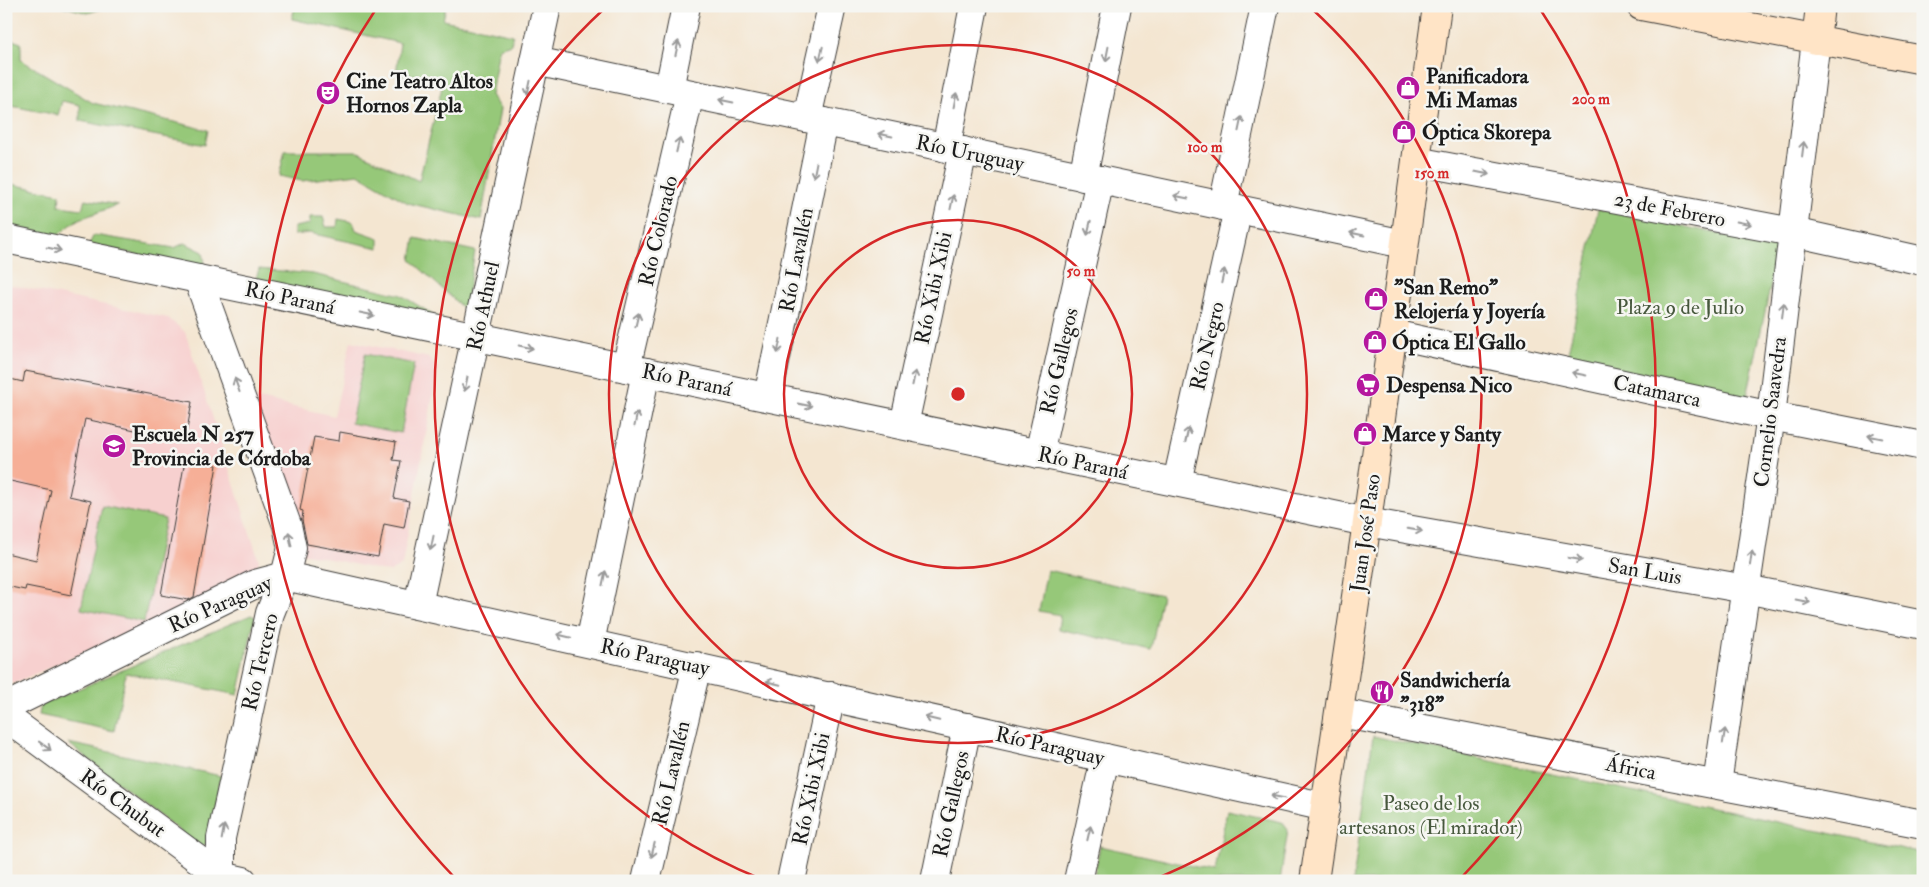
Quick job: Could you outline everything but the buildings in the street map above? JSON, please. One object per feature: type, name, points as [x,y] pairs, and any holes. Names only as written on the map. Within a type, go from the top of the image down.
[{"type":"main road","name":"Juan José Paso","points":[[1314,881],[1367,522],[1437,6]]},
{"type":"main road","points":[[1640,6],[1923,60]]},
{"type":"main road","points":[[1816,40],[1820,6]]},
{"type":"street","name":"Río Athuel","points":[[418,605],[547,6]]},
{"type":"street","name":"Río Colorado","points":[[590,643],[636,370],[679,92],[686,6]]},
{"type":"street","name":"Río Lavallén","points":[[768,397],[816,120],[832,6]]},
{"type":"street","name":"Río Xibi Xibi","points":[[904,426],[954,150],[974,6]]},
{"type":"street","name":"Río Gallegos","points":[[1038,454],[1091,178],[1117,6]]},
{"type":"street","name":"Río Negro","points":[[1177,482],[1230,208],[1265,6]]},
{"type":"street","name":"Cornelio Saavedra","points":[[1717,784],[1771,416],[1816,40]]},
{"type":"street","name":"Río Uruguay","points":[[535,61],[1404,244]]},
{"type":"street","name":"23 de Febrero","points":[[1416,161],[1792,232],[1923,262]]},
{"type":"street","name":"Río Paraná","points":[[6,239],[1367,522]]},
{"type":"street","name":"Río Tercero","points":[[198,279],[287,525],[292,548],[285,576],[270,613],[224,829],[228,879]]},
{"type":"street","name":"Catamarca","points":[[1392,334],[1771,416],[1923,446]]},
{"type":"street","name":"San Luis","points":[[1367,522],[1746,589],[1923,625]]},
{"type":"street","name":"Río Paraguay","points":[[6,707],[255,584],[285,576],[1326,807]]},
{"type":"street","name":"Río Lavallén","points":[[646,881],[697,666]]},
{"type":"street","name":"Río Xibi Xibi","points":[[791,881],[831,696]]},
{"type":"street","name":"África","points":[[1340,713],[1923,824]]},
{"type":"street","name":"Río Chubut","points":[[6,717],[228,879]]},
{"type":"street","name":"Río Gallegos","points":[[935,881],[967,727]]},
{"type":"street","points":[[1078,881],[1106,758]]},
{"type":"shaded area","name":"Escuela N 257 Provincia de Córdoba","points":[[6,284],[168,318],[185,332],[259,561],[253,578],[14,683],[6,683]]},
{"type":"shaded area","points":[[351,341],[429,358],[438,369],[402,565],[390,572],[302,553],[241,395],[334,416]]},
{"type":"green space","points":[[62,6],[110,6],[88,13]]},
{"type":"green space","points":[[295,6],[446,6],[443,20],[513,35],[511,44],[499,48],[491,95],[500,109],[481,220],[408,203],[358,174],[302,181],[279,176],[285,151],[356,151],[419,181],[442,87],[429,75],[396,75],[400,43],[292,19]]},
{"type":"green space","points":[[6,38],[21,43],[21,60],[93,103],[208,130],[205,145],[80,121],[80,105],[62,101],[58,115],[6,105]]},
{"type":"green space","points":[[6,183],[60,194],[59,206],[82,209],[85,199],[118,205],[77,220],[57,236],[6,225]]},
{"type":"green space","name":"Plaza 9 de Julio","points":[[1598,209],[1779,246],[1746,401],[1566,363]]},
{"type":"green space","points":[[310,217],[323,217],[326,227],[337,227],[338,219],[353,222],[356,230],[379,238],[379,248],[309,233],[294,235],[294,227],[310,224]]},
{"type":"green space","points":[[94,235],[174,248],[185,243],[203,252],[206,270],[89,244]]},
{"type":"green space","points":[[415,238],[475,251],[465,310],[411,260]]},
{"type":"green space","points":[[259,269],[313,274],[401,295],[450,325],[255,281]]},
{"type":"green space","points":[[365,354],[414,364],[401,433],[351,423]]},
{"type":"green space","points":[[102,506],[165,519],[144,622],[81,609]]},
{"type":"green space","points":[[1047,570],[1162,595],[1151,649],[1058,629],[1060,615],[1039,611]]},
{"type":"green space","points":[[251,615],[255,617],[238,695],[126,673],[114,731],[39,715],[41,705]]},
{"type":"green space","name":"Paseo de los artesanos (El mirador)","points":[[1373,736],[1923,853],[1923,881],[1353,881]]},
{"type":"green space","points":[[68,743],[221,776],[207,844],[200,847]]},
{"type":"green space","points":[[1227,810],[1282,822],[1288,830],[1280,881],[1093,881],[1100,846],[1215,871]]},
{"type":"place","name":"Panificadora Mi Mamas","points":[[1408,88]]},
{"type":"place","name":"Cine Teatro Altos Hornos Zapla","points":[[328,93]]},
{"type":"place","name":"Óptica Skorepa","points":[[1404,132]]},
{"type":"place","name":"\"San Remo\" Relojería y Joyería","points":[[1376,299]]},
{"type":"place","name":"Óptica El Gallo","points":[[1375,342]]},
{"type":"place","name":"Despensa Nico","points":[[1368,385]]},
{"type":"place","name":"Marce y Santy","points":[[1365,434]]},
{"type":"place","name":"Escuela N 257 Provincia de Córdoba","points":[[114,446]]},
{"type":"place","name":"Sandwichería \"318\"","points":[[1382,692]]}]
